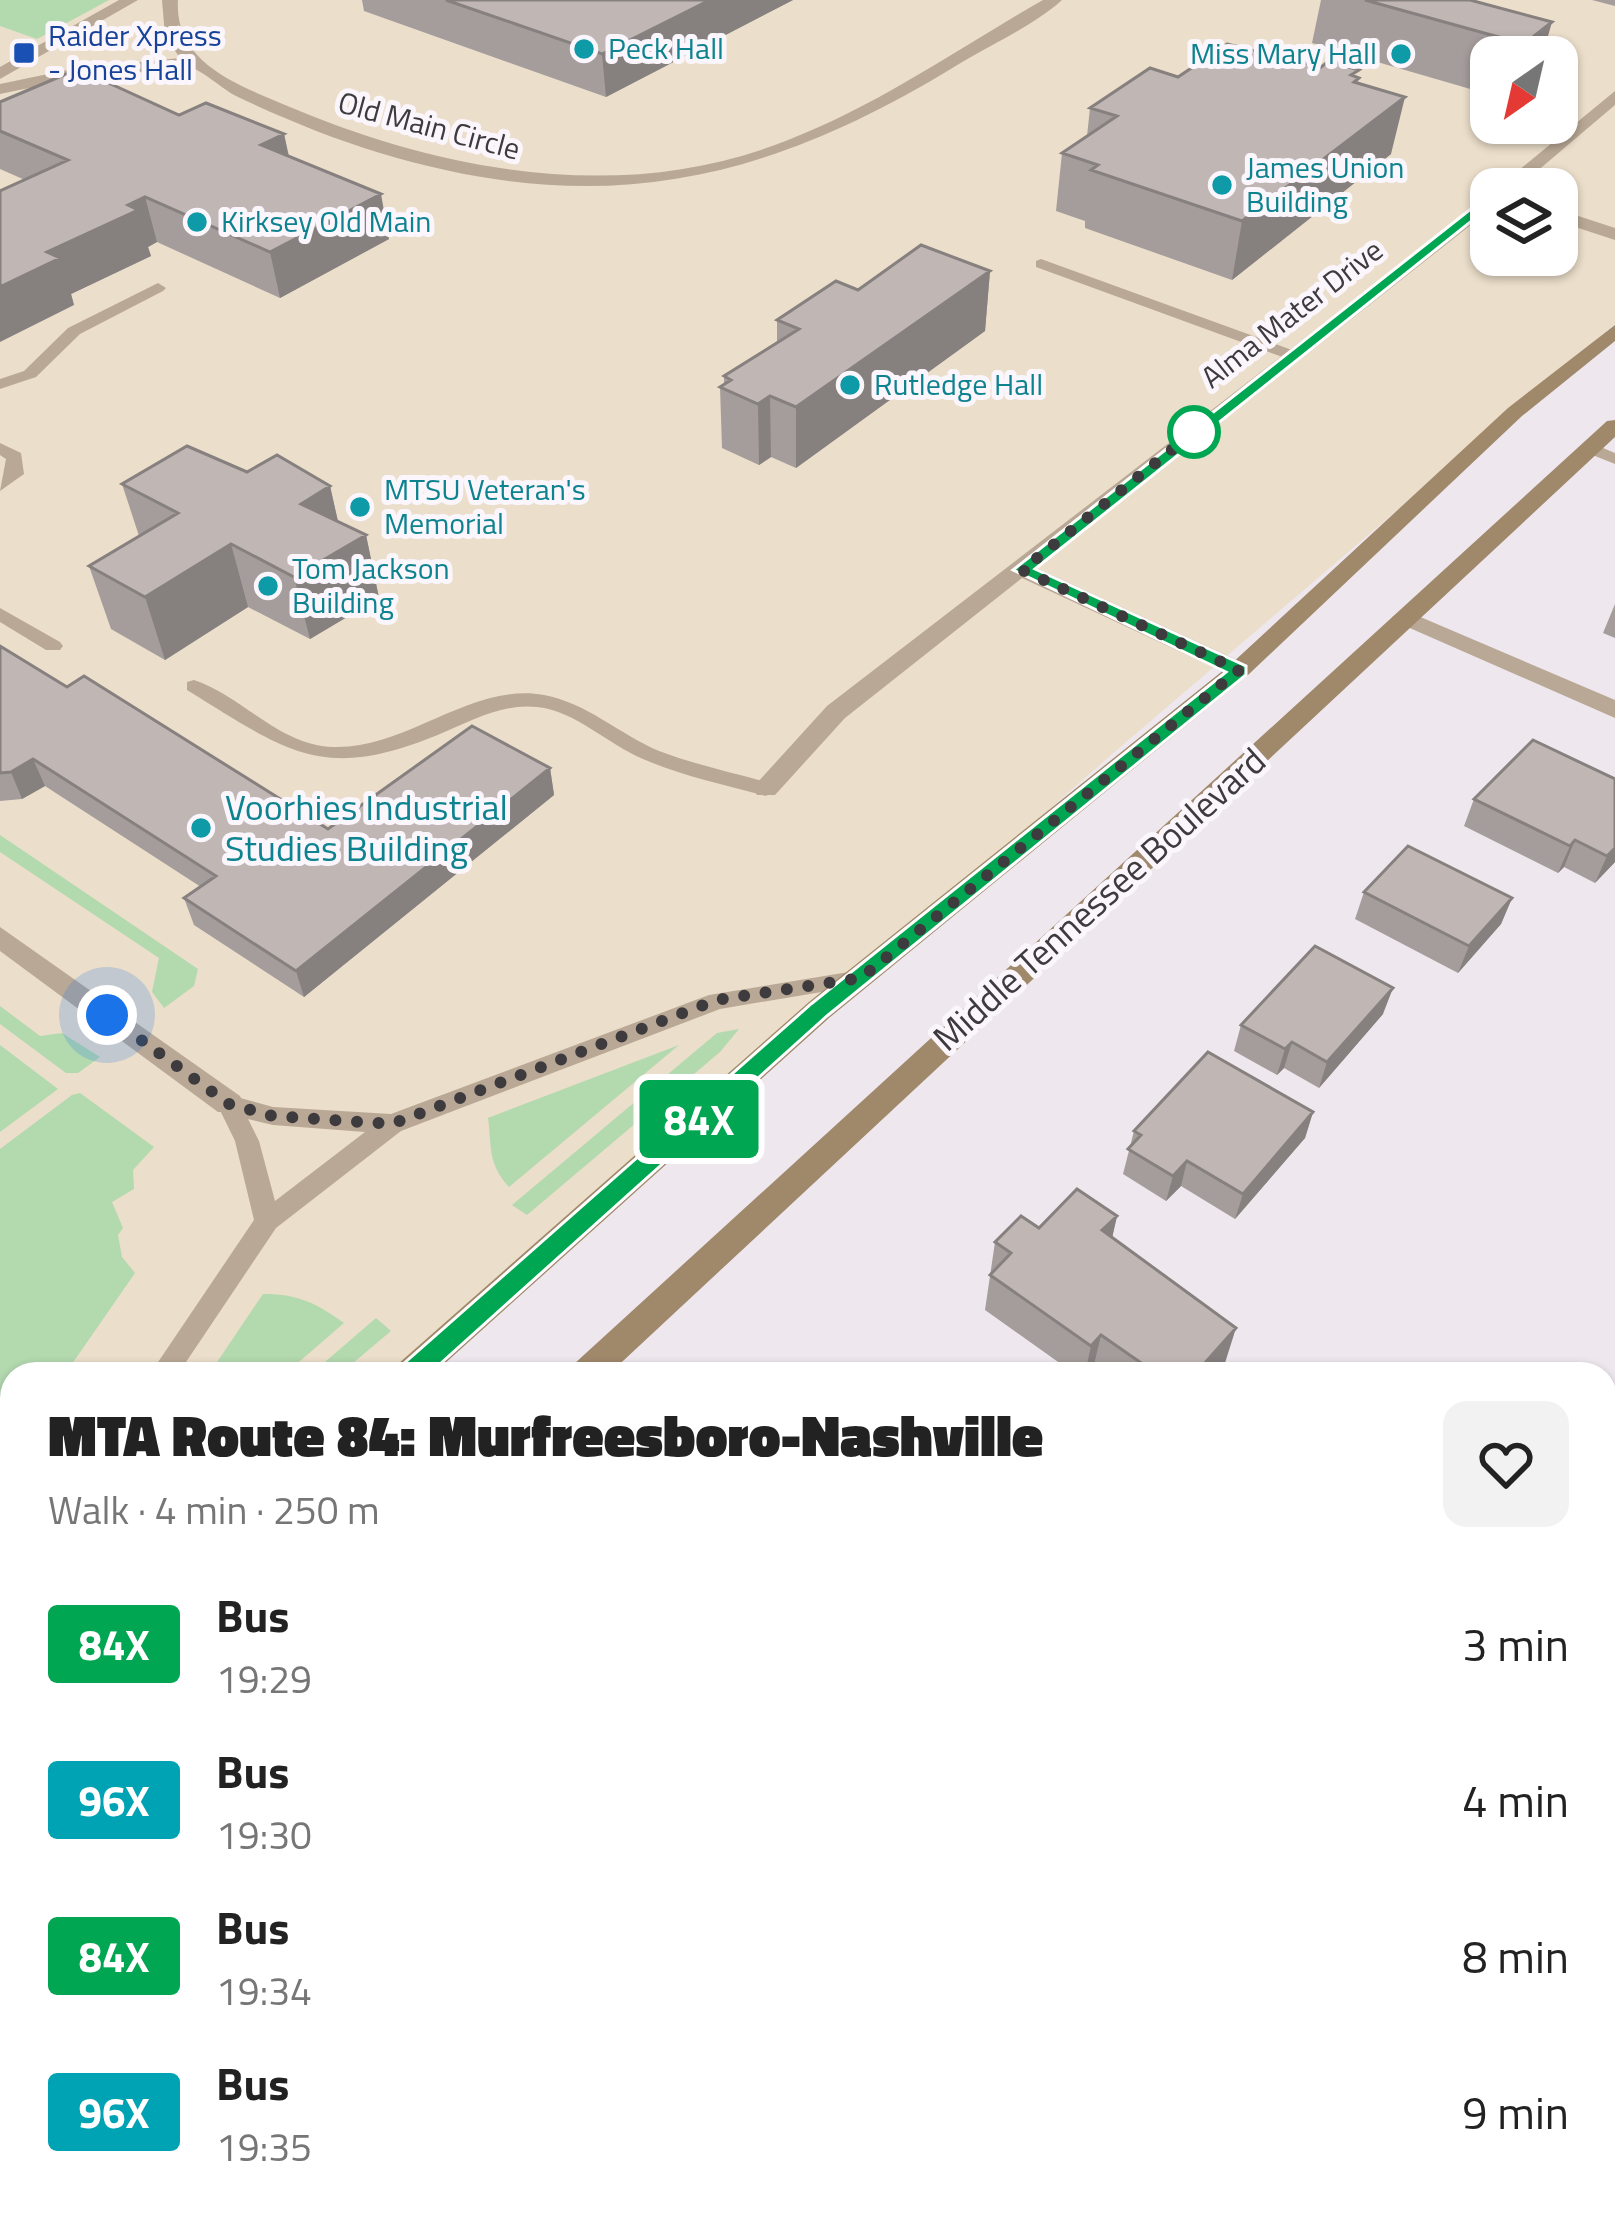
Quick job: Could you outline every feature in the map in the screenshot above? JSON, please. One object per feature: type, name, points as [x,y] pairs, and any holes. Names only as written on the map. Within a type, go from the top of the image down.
[{"type":"main road","points":[[424,1362],[861,978],[1239,670],[1514,412],[1615,332]]},
{"type":"main road","name":"Middle Tennessee Boulevard","points":[[599,1362],[1615,426]]},
{"type":"street","points":[[0,74],[130,0]]},
{"type":"street","points":[[0,89],[72,74],[190,62],[169,21],[170,0]]},
{"type":"street","name":"Old Main Circle","points":[[190,62],[274,108],[372,145],[472,172],[573,183],[635,179],[746,160],[791,146],[870,108],[1054,0]]},
{"type":"street","points":[[1530,168],[1615,96]]},
{"type":"street","name":"Alma Mater Drive","points":[[766,789],[836,712],[1470,217]]},
{"type":"street","points":[[1578,222],[1615,234]]},
{"type":"street","points":[[1022,570],[1239,670]]},
{"type":"street","points":[[1405,617],[1615,710]]},
{"type":"street","points":[[0,937],[229,1104]]},
{"type":"lane","points":[[1041,264],[1294,356]]},
{"type":"lane","points":[[0,384],[30,374],[74,331],[158,288]]},
{"type":"lane","points":[[0,448],[14,457],[15,474],[0,486]]},
{"type":"lane","points":[[1591,448],[1615,459]]},
{"type":"lane","points":[[0,614],[52,646]]},
{"type":"lane","points":[[194,686],[310,753],[337,757],[376,753],[485,707],[530,700],[573,713],[650,754],[766,789]]},
{"type":"lane","points":[[171,1362],[267,1221],[392,1124],[717,1000],[861,978]]},
{"type":"lane","points":[[229,1104],[273,1116],[392,1124]]},
{"type":"lane","points":[[229,1104],[247,1141],[267,1221]]},
{"type":"shaded area","points":[[0,0],[1615,0],[1615,324],[1118,749],[419,1362],[0,1362]]},
{"type":"green space","points":[[0,0],[109,0],[37,39],[0,26]]},
{"type":"green space","points":[[0,835],[198,969],[194,986],[164,1008],[152,992],[159,958],[0,852]]},
{"type":"green space","points":[[0,1006],[40,1036],[62,1033],[100,1057],[78,1073],[66,1073],[0,1024]]},
{"type":"green space","points":[[739,1029],[720,1052],[527,1215],[512,1205],[717,1033]]},
{"type":"green space","points":[[0,1045],[58,1089],[0,1132]]},
{"type":"green space","points":[[679,1045],[509,1187],[492,1154],[488,1118]]},
{"type":"green space","points":[[80,1093],[154,1147],[133,1170],[134,1189],[112,1202],[123,1228],[118,1235],[122,1257],[135,1273],[73,1362],[0,1362],[0,1149]]},
{"type":"green space","points":[[263,1294],[307,1301],[344,1323],[299,1362],[217,1362]]},
{"type":"green space","points":[[376,1318],[391,1331],[354,1362],[325,1362]]},
{"type":"building","points":[[446,0],[710,0],[602,54]]},
{"type":"building","points":[[1365,0],[1470,0],[1552,22],[1534,36],[1495,36]]},
{"type":"building","points":[[1227,44],[1321,67],[1329,61],[1359,70],[1351,75],[1359,78],[1354,82],[1405,97],[1242,221],[1091,170],[1098,165],[1062,153],[1117,116],[1090,108],[1150,68],[1178,77]]},
{"type":"building","points":[[78,69],[179,115],[206,103],[284,134],[261,145],[381,194],[270,252],[145,197],[128,205],[138,210],[47,252],[60,258],[0,287],[0,191],[68,160],[0,131],[0,102]]},
{"type":"building","points":[[921,245],[990,271],[796,407],[770,396],[758,404],[720,387],[731,380],[724,376],[799,329],[777,320],[836,281],[858,290]]},
{"type":"building","points":[[187,446],[247,472],[277,455],[330,486],[301,504],[366,535],[294,577],[231,544],[145,597],[89,566],[178,513],[122,484]]},
{"type":"building","name":"Voorhies Industrial Studies Building","points":[[0,646],[67,687],[84,676],[328,829],[472,726],[550,768],[296,971],[184,898],[216,876],[33,759],[0,773]]},
{"type":"building","points":[[1533,740],[1615,779],[1615,848],[1607,856],[1575,840],[1570,846],[1474,799]]},
{"type":"building","points":[[1408,846],[1512,898],[1469,946],[1364,892]]},
{"type":"building","points":[[1315,946],[1393,988],[1327,1062],[1292,1042],[1285,1049],[1241,1025]]},
{"type":"building","points":[[1208,1052],[1313,1112],[1243,1194],[1187,1161],[1173,1176],[1128,1149],[1141,1135],[1134,1131]]},
{"type":"building","points":[[1077,1189],[1117,1216],[1102,1230],[1236,1328],[1206,1362],[1140,1362],[1101,1335],[1091,1346],[990,1275],[1011,1253],[995,1242],[1021,1216],[1039,1228]]},
{"type":"bus line","name":"84X","points":[[424,1362],[819,1010],[1239,670],[1022,570],[1470,217]]},
{"type":"place","name":"Peck Hall","points":[[584,49]]},
{"type":"place","name":"Raider Xpress - Jones Hall","points":[[24,53]]},
{"type":"place","name":"Miss Mary Hall","points":[[1401,54]]},
{"type":"place","name":"James Union Building","points":[[1222,185]]},
{"type":"place","name":"Kirksey Old Main","points":[[197,222]]},
{"type":"place","name":"Rutledge Hall","points":[[850,385]]},
{"type":"place","name":"MTSU Veteran's Memorial","points":[[360,507]]},
{"type":"place","name":"Tom Jackson Building","points":[[268,586]]},
{"type":"place","name":"Voorhies Industrial Studies Building","points":[[201,828]]},
{"type":"route","points":[[107,1015],[229,1104],[273,1116],[392,1124],[717,1000],[861,978],[1239,670],[1022,570],[1194,432]]}]
